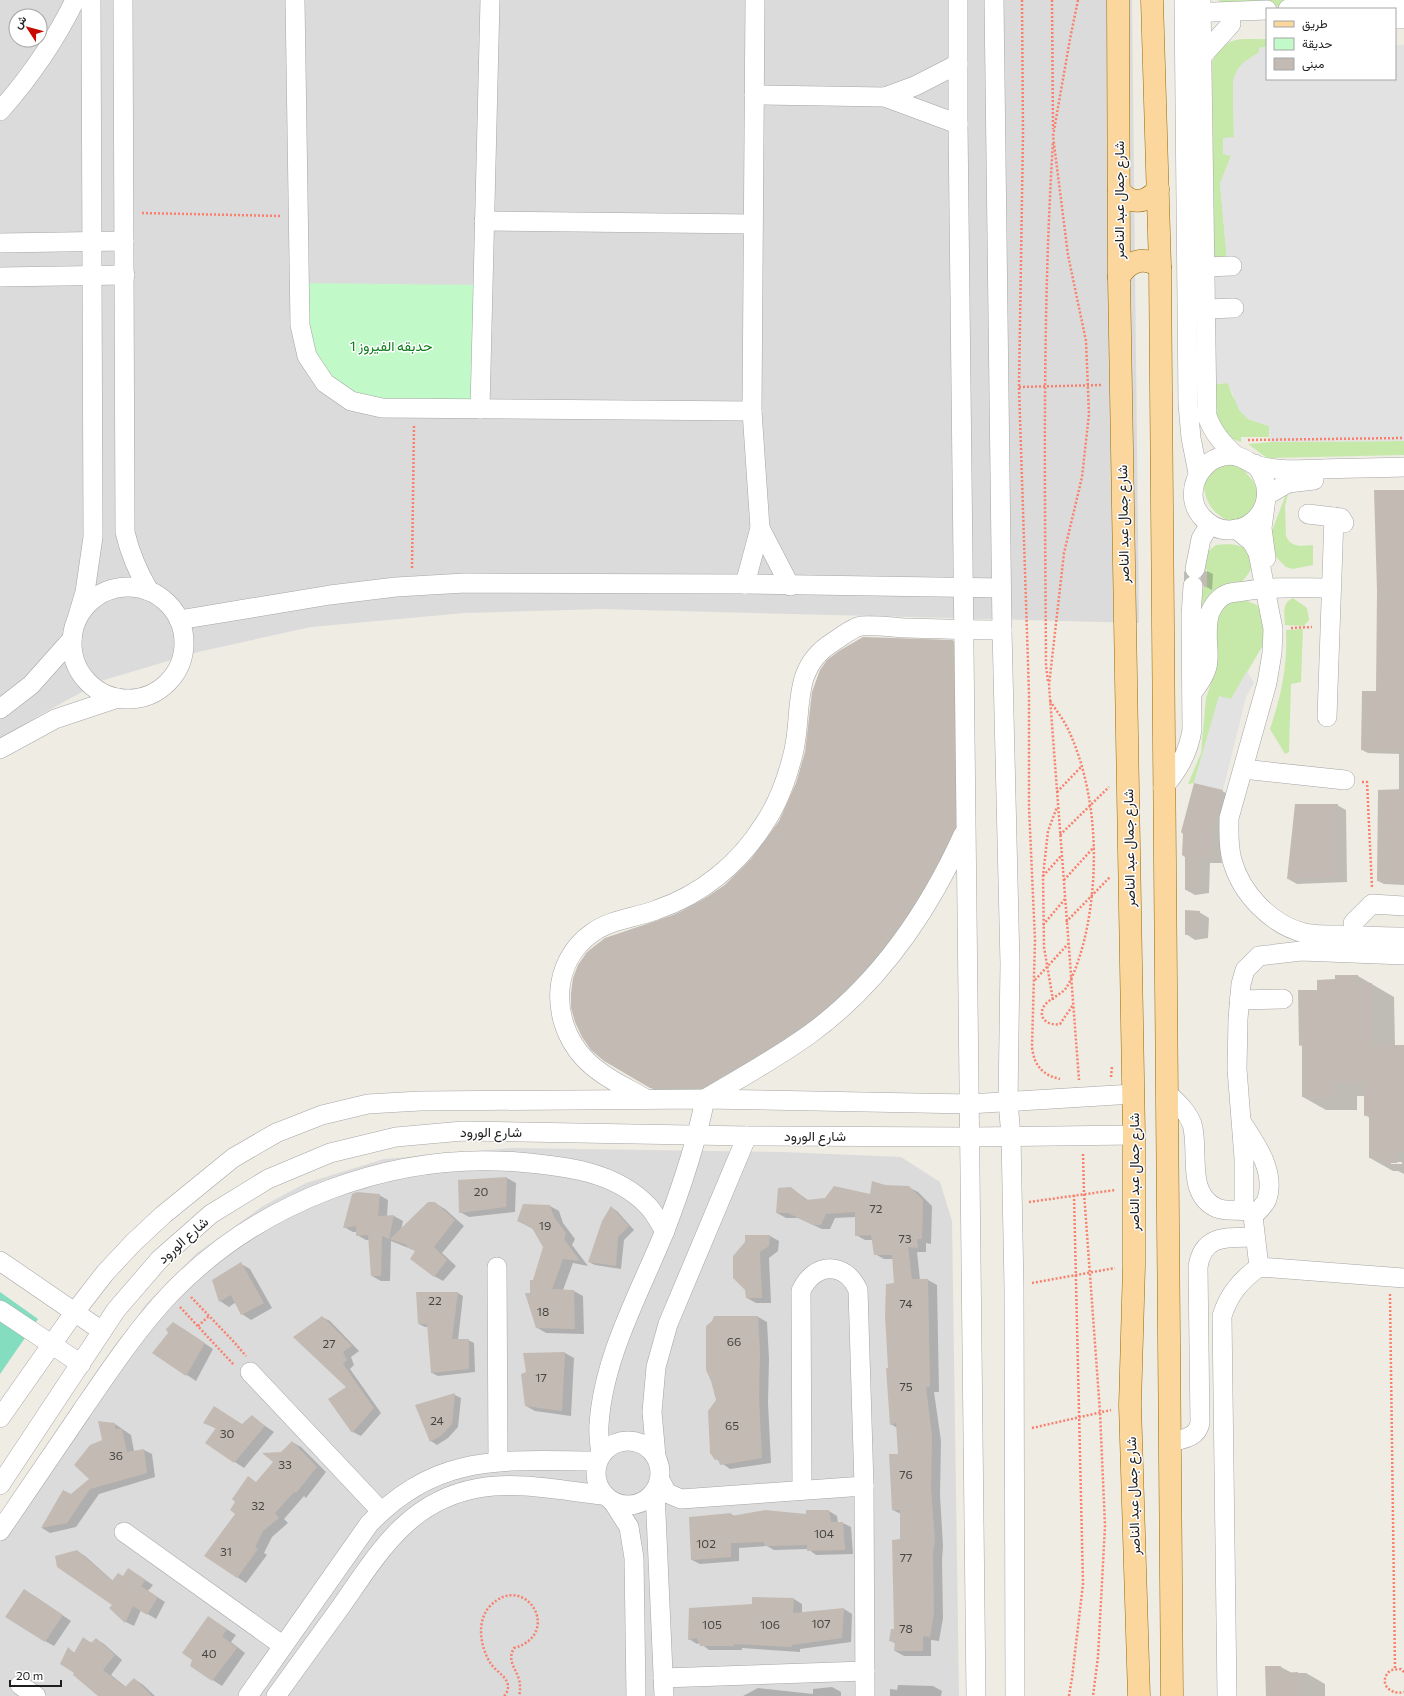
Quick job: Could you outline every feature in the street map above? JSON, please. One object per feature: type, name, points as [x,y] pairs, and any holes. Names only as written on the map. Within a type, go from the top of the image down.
[{"type":"main road","name":"شارع جمال عبد الناصر","points":[[1118,0],[1119,277],[1134,1135],[1134,1266],[1130,1405],[1139,1696]]},
{"type":"main road","points":[[1152,0],[1160,267],[1170,1442],[1170,1655],[1172,1696]]},
{"type":"main road","points":[[1119,190],[1123,196],[1130,200],[1138,201],[1152,196],[1158,189]]},
{"type":"main road","points":[[1119,277],[1129,264],[1137,261],[1153,262],[1160,267]]},
{"type":"main road","points":[[1138,1657],[1146,1665],[1158,1666],[1163,1664],[1170,1655]]},
{"type":"street","points":[[0,111],[35,68],[52,43],[75,0]]},
{"type":"street","points":[[77,619],[85,607],[96,597],[108,590],[122,587],[150,591],[162,598],[172,608],[179,620],[183,634],[183,649],[180,664],[172,677],[165,684],[148,695],[128,699],[118,698],[98,691],[84,677],[74,659],[72,638],[89,572],[93,537],[90,0]]},
{"type":"street","points":[[123,0],[125,532],[133,559],[150,591]]},
{"type":"street","points":[[295,0],[300,325],[307,356],[325,383],[351,401],[382,408],[752,411]]},
{"type":"street","points":[[480,409],[490,0]]},
{"type":"street","points":[[745,584],[760,528],[752,411],[755,0]]},
{"type":"street","points":[[958,0],[958,124],[969,1104],[968,1137],[976,1696]]},
{"type":"street","points":[[994,0],[1001,588],[1010,964],[1008,1102],[1011,1136],[1013,1204],[1015,1696]]},
{"type":"street","points":[[1304,8],[1353,5],[1404,5]]},
{"type":"street","points":[[1196,11],[1232,18],[1266,10]]},
{"type":"street","points":[[1196,11],[1266,23]]},
{"type":"street","points":[[1196,11],[1202,56],[1207,416],[1210,427],[1217,437],[1262,473],[1266,484],[1262,540],[1273,629],[1272,653],[1267,683],[1229,818],[1228,839],[1232,860],[1240,880],[1251,898],[1266,913],[1284,924],[1304,932],[1324,935],[1404,937]]},
{"type":"street","points":[[1196,11],[1188,404],[1191,438],[1198,473]]},
{"type":"street","points":[[1202,56],[1232,18]]},
{"type":"street","points":[[886,97],[915,86],[958,64]]},
{"type":"street","points":[[754,96],[886,97],[958,124]]},
{"type":"street","points":[[484,221],[753,224]]},
{"type":"street","points":[[0,243],[124,241]]},
{"type":"street","points":[[1204,267],[1232,266]]},
{"type":"street","points":[[0,277],[125,275]]},
{"type":"street","points":[[1206,309],[1234,308]]},
{"type":"street","points":[[1404,467],[1292,470],[1278,469],[1225,456],[1214,459],[1205,465],[1198,473],[1194,484],[1193,495],[1195,506],[1201,516],[1210,524],[1222,529],[1236,530],[1247,536],[1256,547],[1269,587],[1279,629],[1275,680],[1240,814],[1240,830],[1245,859],[1256,882],[1272,902],[1294,917],[1320,922],[1404,926]]},
{"type":"street","points":[[1236,530],[1248,525],[1258,517],[1266,500],[1280,486],[1296,481],[1404,477]]},
{"type":"street","points":[[1308,514],[1341,518],[1344,522],[1344,548],[1340,556],[1333,559],[1327,717]]},
{"type":"street","points":[[1164,788],[1182,763],[1190,741],[1193,720],[1191,616],[1194,578],[1201,539],[1210,524]]},
{"type":"street","points":[[760,528],[790,586]]},
{"type":"street","points":[[179,620],[330,595],[412,586],[465,583],[745,584],[790,586],[1001,588]]},
{"type":"street","points":[[1192,693],[1201,682],[1208,669],[1208,621],[1214,605],[1227,594],[1269,587],[1331,588]]},
{"type":"street","points":[[648,1100],[596,1070],[582,1056],[570,1039],[562,1020],[559,1003],[559,988],[566,964],[580,943],[602,926],[657,910],[677,902],[714,879],[743,853],[766,821],[783,786],[794,748],[802,682],[806,670],[822,650],[860,626],[1002,630]]},
{"type":"street","points":[[0,709],[31,685],[72,638]]},
{"type":"street","points":[[0,749],[55,719],[118,698]]},
{"type":"street","points":[[1252,770],[1345,780]]},
{"type":"street","points":[[636,1696],[634,1558],[630,1527],[597,1485],[595,1473],[599,1458],[599,1425],[605,1390],[614,1356],[665,1231],[698,1136],[704,1100],[784,1052],[811,1033],[860,990],[902,942],[920,916],[937,889],[966,828]]},
{"type":"street","points":[[1353,924],[1372,904],[1404,906]]},
{"type":"street","points":[[1259,1267],[1255,1237],[1249,1213],[1237,1069],[1239,1000],[1245,970],[1259,956],[1301,951],[1404,955]]},
{"type":"street","points":[[1239,1000],[1283,999]]},
{"type":"street","points":[[0,1418],[74,1312],[105,1273],[133,1243],[163,1215],[233,1158],[276,1133],[322,1115],[368,1104],[420,1101],[704,1100],[969,1104],[1008,1102],[1080,1085],[1133,1094]]},
{"type":"street","points":[[1167,1093],[1183,1108],[1192,1124],[1197,1184],[1204,1198],[1216,1208],[1249,1213],[1267,1200],[1269,1190],[1268,1170],[1255,1142],[1241,1122]]},
{"type":"street","name":"شارع الورود","points":[[0,1485],[116,1310],[160,1259],[211,1214],[268,1179],[330,1153],[396,1137],[463,1131],[698,1136],[968,1137],[1083,1134],[1134,1135]]},
{"type":"street","points":[[747,1136],[668,1324],[656,1367],[652,1412],[656,1456],[660,1468],[657,1485],[664,1687],[865,1670]]},
{"type":"street","points":[[0,1532],[121,1353],[175,1290],[236,1238],[283,1210],[333,1188],[386,1172],[440,1163],[494,1160],[548,1165],[602,1176],[628,1188],[649,1207],[665,1231]]},
{"type":"street","points":[[1170,1442],[1193,1435],[1199,1428],[1200,1423],[1198,1266],[1200,1256],[1205,1246],[1213,1241],[1225,1238],[1255,1237]]},
{"type":"street","points":[[0,1261],[102,1331]]},
{"type":"street","points":[[497,1267],[498,1461]]},
{"type":"street","points":[[1227,1696],[1222,1316],[1234,1288],[1244,1278],[1259,1267],[1397,1278]]},
{"type":"street","points":[[802,1490],[801,1291],[805,1282],[820,1270],[839,1270],[848,1275],[858,1290],[864,1486],[865,1696]]},
{"type":"street","points":[[0,1310],[81,1364]]},
{"type":"street","points":[[250,1372],[381,1511]]},
{"type":"street","points":[[248,1696],[282,1645],[369,1524],[381,1511],[408,1490],[437,1475],[469,1465],[498,1461],[599,1458],[614,1444],[625,1440],[637,1442],[648,1447],[656,1456]]},
{"type":"street","points":[[657,1485],[667,1493],[681,1499],[864,1486]]},
{"type":"street","points":[[276,1696],[392,1536],[417,1514],[446,1498],[478,1488],[512,1486],[608,1499],[624,1506],[636,1505],[647,1500],[657,1485]]},
{"type":"street","points":[[124,1532],[282,1645]]},
{"type":"street","points":[[334,1572],[354,1587]]},
{"type":"street","points":[[20,1685],[36,1696]]},
{"type":"path","points":[[1022,0],[1023,134],[1019,387],[1029,694],[1029,807],[1036,940],[1032,1047],[1033,1057],[1044,1073],[1062,1080]]},
{"type":"path","points":[[1052,0],[1053,136],[1049,204],[1044,386],[1046,666],[1049,685],[1059,836],[1080,1085]]},
{"type":"path","points":[[1049,685],[1051,653],[1064,553],[1082,477],[1089,414],[1086,342],[1068,255],[1053,136],[1078,0]]},
{"type":"path","points":[[125,213],[298,217]]},
{"type":"path","points":[[1102,377],[1103,393]]},
{"type":"path","points":[[1019,387],[1102,385]]},
{"type":"path","points":[[412,586],[414,409]]},
{"type":"path","points":[[1246,460],[1246,440],[1404,438]]},
{"type":"path","points":[[1279,629],[1330,627]]},
{"type":"path","points":[[1050,701],[1068,729],[1081,767],[1090,806],[1094,847],[1094,871],[1085,937],[1067,987],[1044,1007],[1042,1013],[1044,1019],[1048,1023],[1054,1025],[1060,1024],[1065,1020],[1069,1009],[1073,1005]]},
{"type":"path","points":[[1056,792],[1081,767]]},
{"type":"path","points":[[1345,780],[1367,782],[1372,904]]},
{"type":"path","points":[[1059,836],[1114,783]]},
{"type":"path","points":[[1053,1000],[1047,968],[1043,925],[1043,876],[1048,831],[1057,807]]},
{"type":"path","points":[[1063,880],[1094,847]]},
{"type":"path","points":[[1043,876],[1061,855]]},
{"type":"path","points":[[1066,922],[1115,872]]},
{"type":"path","points":[[1043,925],[1064,899]]},
{"type":"path","points":[[1035,981],[1068,944]]},
{"type":"path","points":[[1105,1079],[1111,1079],[1112,1064]]},
{"type":"path","points":[[1083,1134],[1084,1193],[1100,1412],[1105,1526],[1098,1657],[1093,1696]]},
{"type":"path","points":[[1013,1204],[1084,1193],[1134,1188]]},
{"type":"path","points":[[1068,1696],[1072,1678],[1083,1584],[1074,1195]]},
{"type":"path","points":[[1014,1286],[1075,1274],[1134,1266]]},
{"type":"path","points":[[1395,1669],[1397,1278]]},
{"type":"path","points":[[175,1290],[209,1316],[242,1351],[248,1360],[250,1372]]},
{"type":"path","points":[[175,1290],[198,1326],[231,1362],[250,1372]]},
{"type":"path","points":[[198,1326],[209,1316]]},
{"type":"path","points":[[1014,1432],[1130,1405]]},
{"type":"path","points":[[504,1696],[508,1690],[507,1683],[491,1664],[483,1648],[482,1620],[487,1610],[494,1602],[503,1597],[514,1596],[527,1599],[532,1603],[538,1615],[537,1630],[533,1636],[522,1646],[514,1648],[512,1652],[511,1663],[520,1680],[519,1696]]},
{"type":"path","points":[[1404,1672],[1395,1669],[1387,1673],[1384,1682],[1387,1690],[1396,1695],[1404,1692]]},
{"type":"shaded area","points":[[0,0],[1132,0],[1139,623],[601,609],[465,613],[311,627],[198,652],[104,680],[38,716],[0,740]]},
{"type":"shaded area","points":[[1396,45],[1404,45],[1404,441],[1270,442],[1269,426],[1248,419],[1239,410],[1228,383],[1215,384],[1214,260],[1227,259],[1220,184],[1231,156],[1223,154],[1223,138],[1234,137],[1233,80],[1237,70],[1244,62],[1259,52],[1259,48],[1266,47],[1266,80],[1396,80]]},
{"type":"shaded area","points":[[1247,671],[1254,683],[1246,697],[1223,790],[1194,783],[1219,696],[1231,699]]},
{"type":"shaded area","points":[[513,1148],[784,1152],[901,1157],[940,1182],[952,1221],[959,1696],[0,1696],[0,1517],[146,1304],[197,1253],[263,1206],[306,1183],[384,1159]]},
{"type":"green space","points":[[1218,0],[1339,0],[1340,4],[1257,7],[1227,4]]},
{"type":"green space","points":[[1266,39],[1266,47],[1259,48],[1259,52],[1233,80],[1234,137],[1231,156],[1220,184],[1227,259],[1214,260],[1212,62],[1223,47],[1235,40]]},
{"type":"green space","name":"حدبقه الفيروز 1","points":[[299,283],[483,285],[480,409],[351,401],[307,356]]},
{"type":"green space","points":[[1228,383],[1232,395],[1248,419],[1269,426],[1269,437],[1241,437],[1241,442],[1231,438],[1219,427],[1215,412],[1215,384]]},
{"type":"green space","points":[[1404,441],[1404,455],[1267,458],[1248,444],[1270,442]]},
{"type":"green space","points":[[1220,462],[1240,466],[1254,482],[1258,493],[1250,516],[1229,521],[1218,515],[1210,506],[1204,490],[1204,483]]},
{"type":"green space","points":[[1286,494],[1288,494],[1285,506],[1286,536],[1291,543],[1297,545],[1313,545],[1313,565],[1293,569],[1286,567],[1275,556],[1270,536]]},
{"type":"green space","points":[[1216,545],[1233,545],[1245,549],[1252,561],[1250,570],[1245,579],[1236,587],[1198,613],[1203,587],[1207,586],[1207,570],[1200,569],[1206,553]]},
{"type":"green space","points":[[1293,598],[1307,608],[1309,620],[1304,626],[1285,625],[1285,606],[1289,600]]},
{"type":"green space","points":[[1245,600],[1257,605],[1264,616],[1265,642],[1231,699],[1219,697],[1194,783],[1188,784],[1201,753],[1206,698],[1212,680],[1214,665],[1213,629],[1224,603]]},
{"type":"green space","points":[[1303,629],[1301,682],[1291,684],[1289,752],[1285,754],[1270,729],[1285,668],[1286,630]]},
{"type":"green space","points":[[0,1292],[38,1319],[0,1374]]},
{"type":"building","points":[[1374,490],[1404,490],[1404,751],[1361,750],[1362,691],[1376,691],[1377,591]]},
{"type":"building","points":[[1206,570],[1207,587],[1204,587],[1200,578]]},
{"type":"building","points":[[863,637],[953,640],[955,828],[925,886],[891,938],[851,984],[828,1006],[779,1042],[702,1088],[650,1088],[604,1061],[591,1050],[582,1037],[575,1022],[571,1008],[573,978],[578,965],[587,952],[605,938],[676,914],[709,896],[725,885],[751,859],[779,821],[796,783],[805,752],[812,692],[820,670],[827,660]]},
{"type":"building","points":[[1194,783],[1223,790],[1211,839],[1214,858],[1201,858],[1200,888],[1185,890],[1185,857],[1182,855],[1183,834],[1181,832]]},
{"type":"building","points":[[1404,789],[1404,881],[1377,881],[1378,790]]},
{"type":"building","points":[[1295,804],[1338,804],[1338,877],[1287,879]]},
{"type":"building","points":[[1185,910],[1200,911],[1199,933],[1185,935]]},
{"type":"building","points":[[1335,975],[1358,975],[1358,983],[1372,983],[1372,1045],[1404,1045],[1404,1152],[1397,1152],[1397,1163],[1382,1163],[1382,1158],[1369,1158],[1369,1115],[1364,1116],[1364,1083],[1334,1083],[1334,1097],[1302,1097],[1302,1044],[1299,1046],[1298,990],[1317,990],[1317,980],[1335,979]]},
{"type":"building","points":[[507,1177],[506,1207],[459,1213],[458,1180]]},
{"type":"building","points":[[872,1181],[885,1185],[909,1186],[923,1200],[922,1239],[917,1239],[918,1248],[908,1247],[912,1279],[928,1279],[930,1387],[926,1387],[932,1436],[931,1489],[935,1540],[933,1554],[934,1613],[930,1637],[923,1636],[923,1651],[894,1651],[895,1642],[889,1641],[891,1629],[894,1629],[892,1540],[900,1539],[900,1510],[892,1510],[889,1454],[898,1454],[896,1423],[890,1425],[886,1368],[888,1368],[885,1316],[886,1284],[894,1283],[892,1255],[874,1255],[871,1235],[855,1236],[855,1212],[826,1214],[821,1225],[813,1225],[788,1213],[776,1213],[778,1188],[791,1187],[806,1200],[825,1198],[834,1186],[870,1194]]},
{"type":"building","points":[[357,1192],[380,1194],[378,1216],[394,1215],[389,1239],[382,1236],[381,1276],[371,1276],[368,1235],[356,1236],[356,1226],[343,1228],[352,1194]]},
{"type":"building","points":[[428,1202],[435,1202],[455,1220],[434,1247],[447,1260],[434,1277],[410,1259],[415,1251],[407,1247],[407,1245],[390,1239]]},
{"type":"building","points":[[523,1204],[550,1205],[554,1217],[566,1233],[564,1239],[580,1261],[563,1259],[552,1289],[574,1290],[575,1329],[536,1328],[525,1293],[530,1293],[530,1280],[533,1280],[543,1247],[532,1228],[517,1221]]},
{"type":"building","points":[[611,1206],[629,1226],[618,1237],[616,1266],[588,1262],[602,1221]]},
{"type":"building","points":[[745,1235],[770,1235],[769,1246],[760,1252],[762,1298],[746,1298],[745,1290],[733,1278],[733,1256],[745,1242]]},
{"type":"building","points":[[241,1262],[264,1303],[241,1315],[231,1295],[219,1302],[212,1280]]},
{"type":"building","points":[[416,1292],[458,1292],[452,1339],[469,1339],[469,1369],[431,1373],[427,1324],[418,1324]]},
{"type":"building","points":[[322,1316],[352,1346],[343,1352],[347,1360],[343,1364],[374,1408],[352,1433],[328,1399],[346,1387],[293,1337]]},
{"type":"building","points":[[714,1316],[758,1316],[760,1353],[759,1398],[762,1458],[720,1465],[718,1459],[715,1460],[710,1453],[708,1411],[716,1400],[711,1381],[706,1370],[706,1326],[712,1321]]},
{"type":"building","points":[[173,1322],[205,1343],[186,1376],[152,1353],[168,1333],[166,1329]]},
{"type":"building","points":[[565,1352],[562,1411],[525,1406],[521,1374],[526,1372],[523,1353]]},
{"type":"building","points":[[455,1393],[452,1424],[442,1435],[430,1442],[415,1405]]},
{"type":"building","points":[[214,1406],[242,1424],[252,1415],[265,1426],[234,1463],[205,1443],[216,1428],[203,1423]]},
{"type":"building","points":[[98,1421],[115,1423],[115,1429],[122,1429],[127,1452],[144,1449],[147,1473],[90,1489],[67,1523],[41,1528],[63,1490],[71,1494],[89,1479],[74,1465],[90,1445],[102,1440]]},
{"type":"building","points":[[292,1441],[317,1467],[296,1493],[294,1492],[275,1513],[279,1518],[263,1531],[255,1547],[258,1549],[237,1578],[204,1556],[235,1514],[230,1510],[235,1502],[232,1499],[248,1476],[256,1482],[273,1462],[262,1453],[281,1452]]},
{"type":"building","points":[[765,1510],[806,1514],[806,1510],[829,1510],[831,1522],[843,1522],[845,1550],[807,1551],[807,1545],[765,1546],[764,1542],[731,1543],[731,1557],[691,1560],[689,1517],[731,1513],[731,1516]]},
{"type":"building","points":[[77,1550],[112,1581],[118,1573],[123,1576],[128,1568],[146,1580],[141,1586],[158,1597],[147,1615],[133,1606],[125,1623],[109,1608],[112,1605],[57,1567],[55,1556]]},
{"type":"building","points":[[24,1589],[63,1615],[45,1642],[5,1617]]},
{"type":"building","points":[[752,1597],[794,1598],[793,1613],[844,1608],[842,1638],[792,1645],[792,1647],[734,1644],[734,1646],[700,1646],[697,1638],[688,1640],[689,1608],[752,1604]]},
{"type":"building","points":[[208,1616],[227,1629],[222,1636],[237,1648],[212,1681],[190,1666],[192,1660],[182,1653]]},
{"type":"building","points":[[83,1637],[91,1643],[96,1638],[115,1655],[103,1670],[125,1687],[134,1678],[152,1696],[98,1696],[73,1675],[74,1673],[60,1664],[68,1647],[74,1653]]},
{"type":"building","points":[[1265,1666],[1281,1666],[1281,1673],[1298,1672],[1298,1696],[1266,1696]]}]
